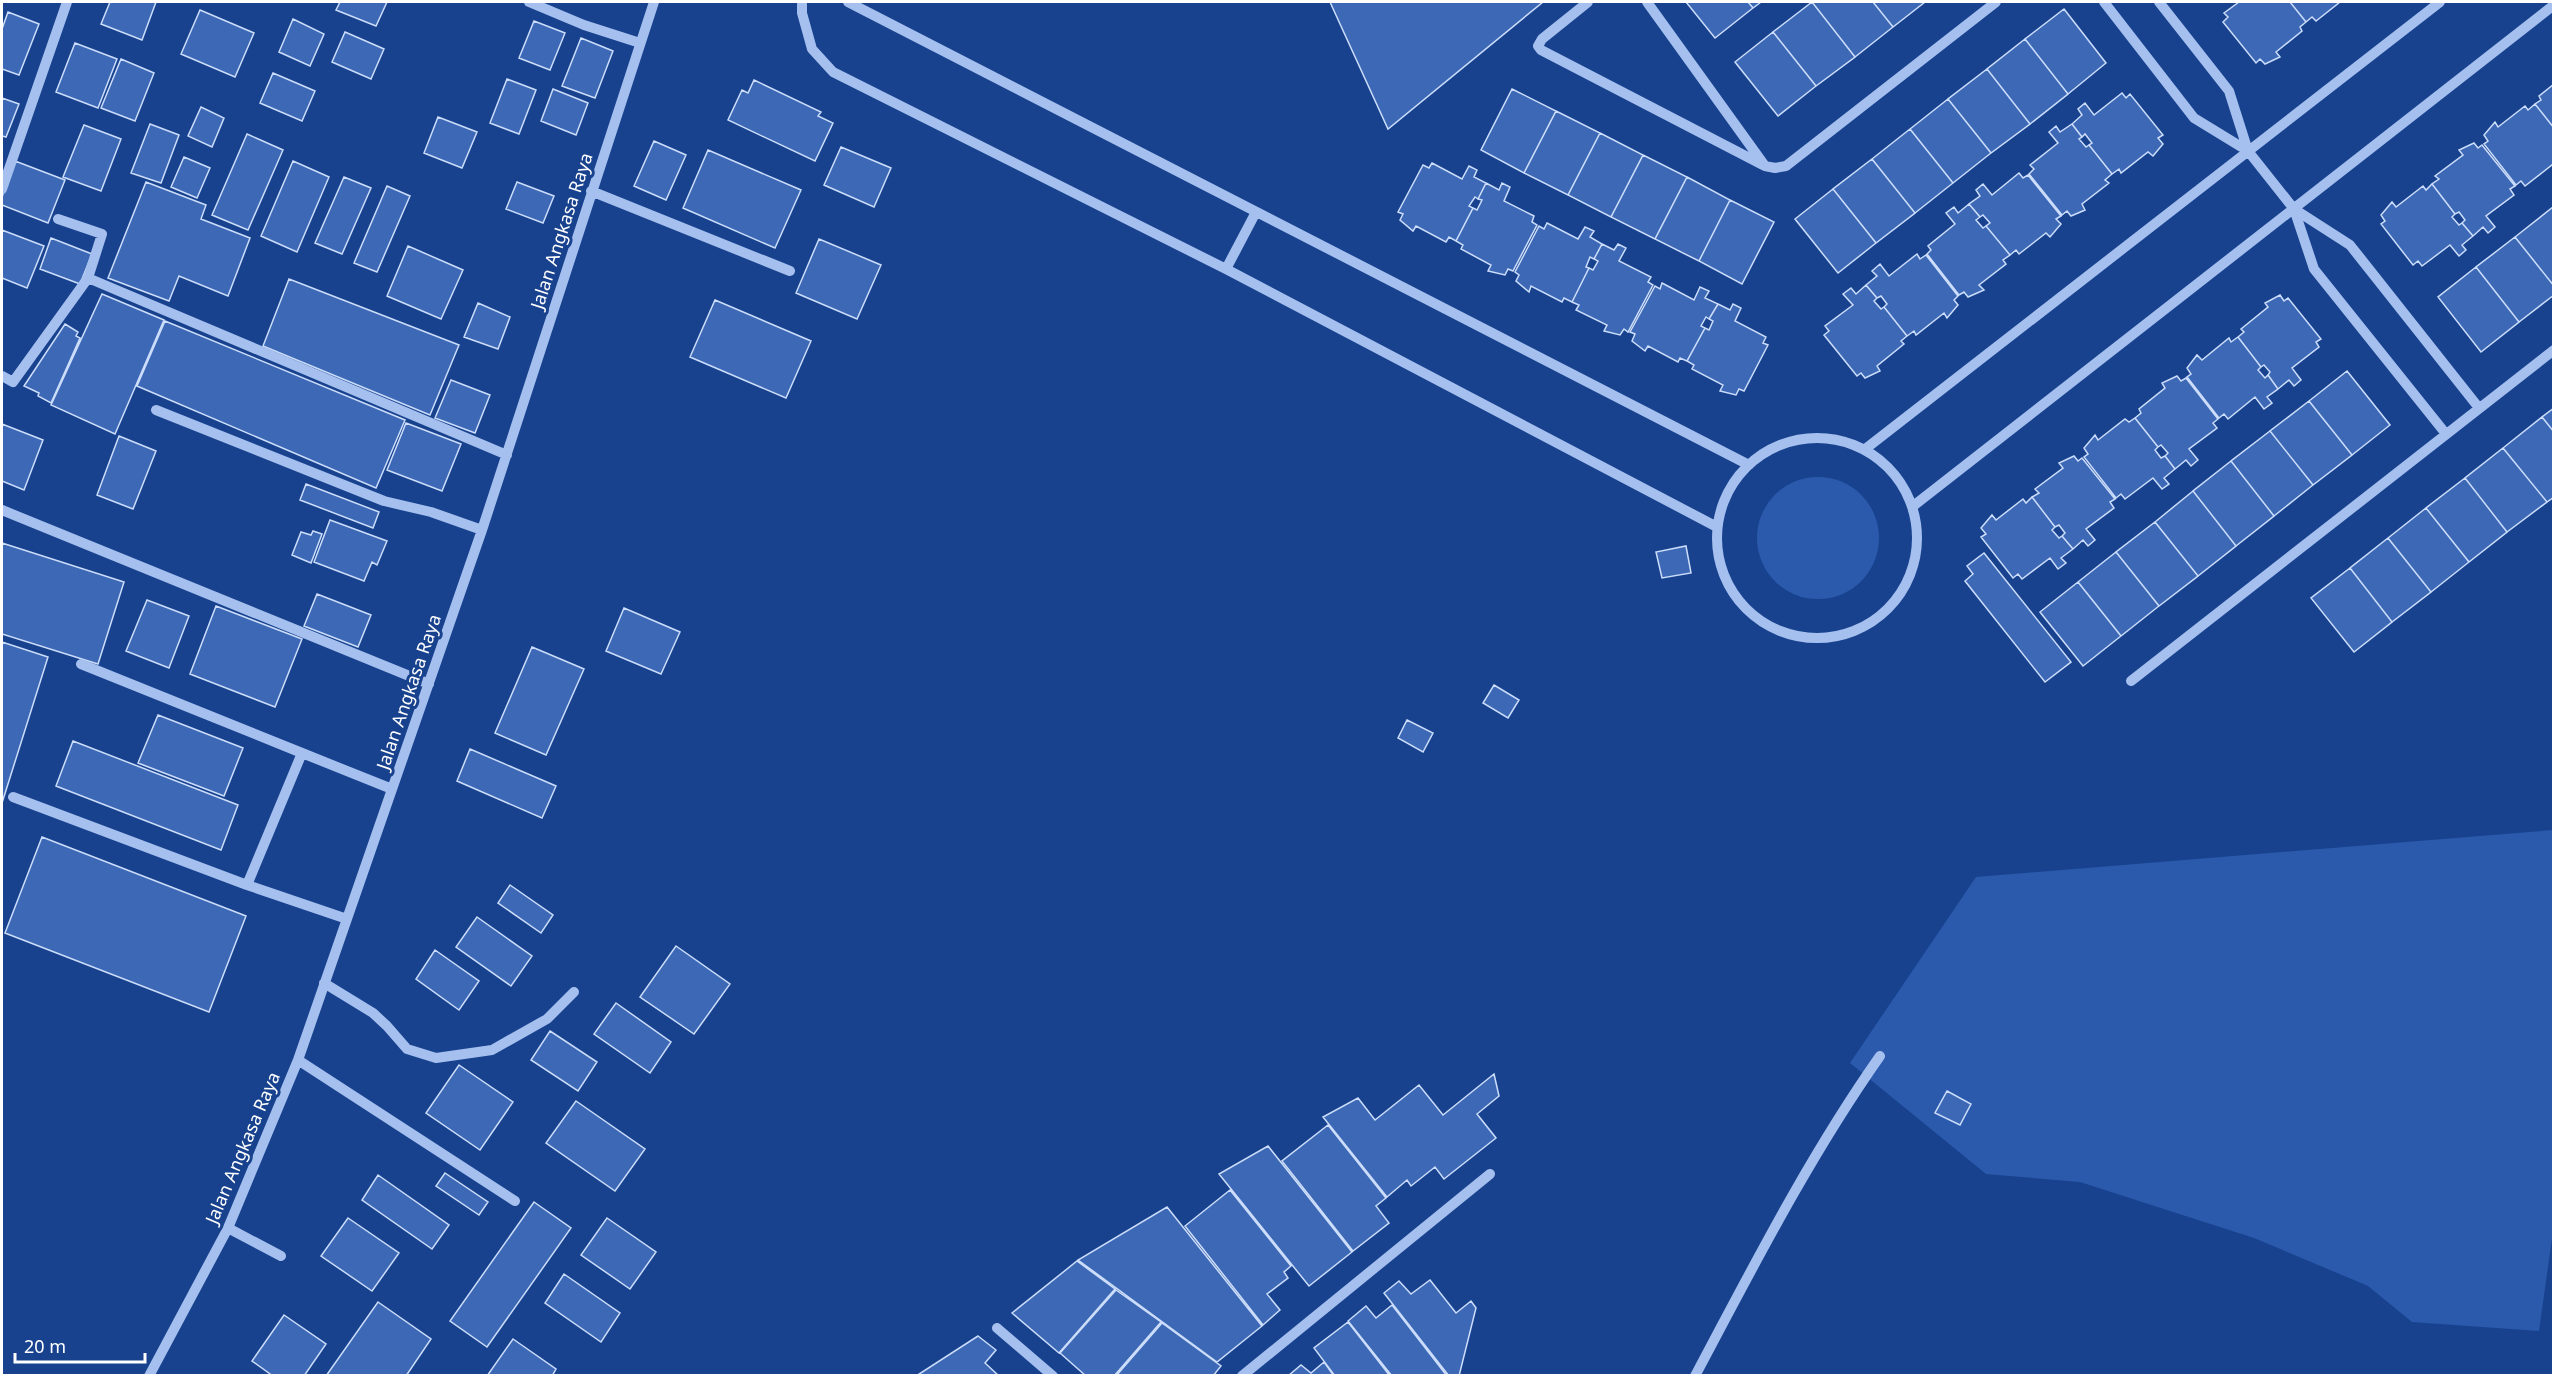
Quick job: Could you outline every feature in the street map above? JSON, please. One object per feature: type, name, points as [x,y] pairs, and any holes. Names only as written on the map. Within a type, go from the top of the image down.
[{"type":"street","points":[[2,189],[67,2]]},
{"type":"street","points":[[529,2],[584,25],[640,43]]},
{"type":"street","name":"Jalan Angkasa Raya","points":[[154,1374],[228,1228],[298,1060],[482,530],[654,2]]},
{"type":"street","points":[[802,2],[802,13],[812,49],[833,72],[1226,269],[1717,527]]},
{"type":"street","points":[[848,2],[1749,465]]},
{"type":"street","points":[[1588,2],[1542,39],[1538,46],[1541,50],[1765,166],[1775,168],[1786,166],[1996,2]]},
{"type":"street","points":[[1647,2],[1765,166]]},
{"type":"street","points":[[2104,2],[2194,118],[2248,151],[2294,209],[2350,245],[2479,408]]},
{"type":"street","points":[[2159,2],[2229,91],[2248,151]]},
{"type":"street","points":[[1864,450],[2440,2]]},
{"type":"street","points":[[1912,507],[2553,5]]},
{"type":"street","points":[[2,152],[12,157]]},
{"type":"street","points":[[591,191],[790,271]]},
{"type":"street","points":[[2294,209],[2313,268],[2446,434]]},
{"type":"street","points":[[1226,269],[1256,212]]},
{"type":"street","points":[[2,376],[13,382],[88,278],[102,234],[58,219]]},
{"type":"street","points":[[88,278],[507,455]]},
{"type":"street","points":[[2131,681],[2553,350]]},
{"type":"street","points":[[156,410],[384,501],[431,512],[482,530]]},
{"type":"street","points":[[1816,438],[1840,441],[1864,450],[1894,474],[1912,507],[1917,532],[1915,558],[1907,582],[1898,596],[1874,620],[1851,632],[1826,637],[1801,637],[1777,630],[1755,617],[1737,599],[1721,568],[1717,552],[1717,527],[1727,493],[1749,465],[1769,451],[1792,441],[1816,438]]},
{"type":"street","points":[[2,510],[429,684]]},
{"type":"street","points":[[81,664],[392,789]]},
{"type":"street","points":[[248,885],[302,753]]},
{"type":"street","points":[[14,797],[248,885],[347,919]]},
{"type":"street","points":[[324,983],[373,1013],[407,1049],[436,1058],[492,1050],[547,1019],[574,992]]},
{"type":"street","points":[[1695,1376],[1786,1204],[1846,1105],[1880,1056]]},
{"type":"street","points":[[298,1060],[515,1201]]},
{"type":"street","points":[[1242,1376],[1490,1174]]},
{"type":"street","points":[[228,1228],[282,1256]]},
{"type":"street","points":[[997,1328],[1053,1376]]},
{"type":"shaded area","points":[[1818,477],[1841,482],[1852,487],[1861,495],[1869,504],[1874,515],[1879,538],[1874,561],[1869,572],[1861,581],[1852,589],[1841,594],[1818,599],[1795,594],[1784,589],[1775,581],[1767,572],[1762,561],[1757,538],[1762,515],[1767,504],[1775,495],[1784,487],[1795,482]]},
{"type":"shaded area","points":[[2553,830],[2554,1224],[2539,1331],[2412,1322],[2368,1286],[2254,1238],[2080,1182],[1986,1174],[1850,1063],[1976,877]]},
{"type":"building","points":[[110,2],[156,2],[142,40],[101,24]]},
{"type":"building","points":[[340,2],[387,2],[376,26],[336,10]]},
{"type":"building","points":[[1330,2],[1543,2],[1388,129]]},
{"type":"building","points":[[1686,2],[1748,2],[1753,8],[1715,38]]},
{"type":"building","points":[[1748,2],[1761,2],[1753,8]]},
{"type":"building","points":[[1812,2],[1873,2],[1893,27],[1855,57]]},
{"type":"building","points":[[1812,2],[1855,57],[1816,86],[1773,32]]},
{"type":"building","points":[[1873,2],[1925,2],[1893,27]]},
{"type":"building","points":[[2239,2],[2290,2],[2306,22],[2300,27],[2302,31],[2276,52],[2280,57],[2265,64],[2260,59],[2256,63],[2223,22],[2228,17],[2224,13]]},
{"type":"building","points":[[2290,2],[2340,2],[2316,21],[2312,17],[2306,22]]},
{"type":"building","points":[[2064,9],[2106,63],[2068,94],[2025,39]]},
{"type":"building","points":[[200,10],[254,33],[235,77],[181,54]]},
{"type":"building","points":[[8,12],[39,24],[19,75],[2,69],[2,29]]},
{"type":"building","points":[[293,19],[324,34],[310,66],[279,52]]},
{"type":"building","points":[[534,21],[565,33],[550,70],[519,58]]},
{"type":"building","points":[[345,32],[384,49],[371,79],[332,62]]},
{"type":"building","points":[[1773,32],[1816,86],[1778,116],[1735,62]]},
{"type":"building","points":[[581,38],[613,51],[595,98],[562,86]]},
{"type":"building","points":[[2025,39],[2068,94],[2030,124],[1987,69]]},
{"type":"building","points":[[75,43],[117,59],[98,108],[56,92]]},
{"type":"building","points":[[121,59],[154,73],[135,121],[101,108]]},
{"type":"building","points":[[1987,69],[2030,124],[1991,153],[1948,99]]},
{"type":"building","points":[[273,73],[315,91],[302,121],[260,103]]},
{"type":"building","points":[[507,79],[536,90],[519,134],[490,123]]},
{"type":"building","points":[[754,80],[821,112],[818,116],[833,123],[815,161],[728,120],[742,90],[748,93]]},
{"type":"building","points":[[2554,84],[2554,128],[2535,104],[2541,100],[2539,96]]},
{"type":"building","points":[[553,89],[588,103],[576,135],[541,121]]},
{"type":"building","points":[[1512,89],[1556,111],[1524,173],[1481,150]]},
{"type":"building","points":[[2122,93],[2126,98],[2130,94],[2163,135],[2158,138],[2163,144],[2153,156],[2148,152],[2121,173],[2119,169],[2112,174],[2089,145],[2092,143],[2085,134],[2082,137],[2072,124],[2082,115],[2078,109],[2085,103],[2094,115]]},
{"type":"building","points":[[2,98],[19,104],[6,137],[2,136]]},
{"type":"building","points":[[1948,99],[1991,153],[1953,183],[1910,129]]},
{"type":"building","points":[[2535,104],[2554,128],[2554,166],[2552,165],[2525,186],[2521,181],[2516,185],[2484,144],[2488,141],[2484,135],[2495,122],[2498,127],[2525,106],[2528,110]]},
{"type":"building","points":[[201,107],[224,118],[212,147],[188,136]]},
{"type":"building","points":[[1556,111],[1600,133],[1568,195],[1524,173]]},
{"type":"building","points":[[438,117],[477,132],[462,168],[424,153]]},
{"type":"building","points":[[150,124],[179,135],[161,183],[131,173]]},
{"type":"building","points":[[2072,124],[2082,137],[2079,139],[2086,147],[2089,145],[2112,174],[2105,180],[2109,183],[2082,204],[2085,210],[2071,216],[2067,211],[2062,215],[2029,174],[2034,169],[2030,165],[2058,143],[2049,132],[2056,126],[2060,132]]},
{"type":"building","points":[[84,125],[121,139],[101,191],[63,177]]},
{"type":"building","points":[[1910,129],[1953,183],[1915,213],[1872,159]]},
{"type":"building","points":[[1600,133],[1643,155],[1611,217],[1568,195]]},
{"type":"building","points":[[247,134],[283,150],[248,230],[212,215]]},
{"type":"building","points":[[654,141],[686,155],[666,200],[634,186]]},
{"type":"building","points":[[2474,143],[2478,148],[2482,145],[2515,186],[2510,189],[2514,195],[2486,216],[2495,227],[2488,233],[2483,227],[2473,236],[2462,223],[2465,220],[2459,212],[2455,214],[2432,184],[2439,179],[2435,176],[2463,155],[2459,150]]},
{"type":"building","points":[[841,147],[891,168],[874,207],[824,185]]},
{"type":"building","points":[[708,150],[801,190],[775,248],[683,208]]},
{"type":"building","points":[[1643,155],[1687,177],[1655,239],[1611,217]]},
{"type":"building","points":[[184,157],[210,168],[197,198],[171,187]]},
{"type":"building","points":[[1872,159],[1915,213],[1876,243],[1833,189]]},
{"type":"building","points":[[15,161],[65,180],[48,223],[2,205],[2,197]]},
{"type":"building","points":[[293,161],[329,177],[297,252],[261,236]]},
{"type":"building","points":[[1432,163],[1462,179],[1469,166],[1477,170],[1474,177],[1486,183],[1478,199],[1475,197],[1469,206],[1473,208],[1456,241],[1449,237],[1446,242],[1416,226],[1413,231],[1400,220],[1403,214],[1398,212],[1423,165],[1429,168]]},
{"type":"building","points":[[2019,173],[2023,178],[2028,175],[2061,216],[2056,219],[2061,224],[2050,237],[2046,233],[2019,254],[2016,250],[2010,255],[1986,226],[1990,223],[1983,215],[1980,217],[1969,204],[1980,196],[1976,190],[1983,184],[1992,195]]},
{"type":"building","points":[[344,177],[371,188],[342,254],[315,243]]},
{"type":"building","points":[[1687,177],[1730,200],[1699,261],[1655,239]]},
{"type":"building","points":[[146,182],[206,205],[201,219],[250,238],[228,296],[179,276],[169,301],[108,278]]},
{"type":"building","points":[[517,182],[554,196],[543,223],[506,209]]},
{"type":"building","points":[[1486,183],[1499,190],[1502,183],[1510,187],[1504,201],[1534,216],[1532,222],[1537,225],[1513,271],[1508,269],[1505,275],[1488,271],[1491,265],[1461,249],[1463,245],[1456,241],[1473,208],[1477,210],[1482,200],[1478,199]]},
{"type":"building","points":[[2432,184],[2455,214],[2452,217],[2459,225],[2462,223],[2473,236],[2462,245],[2466,250],[2459,256],[2450,245],[2422,266],[2418,261],[2413,265],[2381,224],[2385,221],[2381,215],[2392,202],[2396,207],[2423,186],[2426,190]]},
{"type":"building","points":[[387,186],[410,196],[377,272],[354,263]]},
{"type":"building","points":[[1833,189],[1876,243],[1838,273],[1795,219]]},
{"type":"building","points":[[1730,200],[1774,222],[1742,284],[1699,261]]},
{"type":"building","points":[[1969,204],[1980,217],[1976,220],[1983,228],[1986,226],[2010,255],[2003,260],[2006,264],[1979,285],[1984,290],[1968,297],[1964,292],[1959,295],[1927,254],[1931,250],[1928,246],[1955,224],[1946,213],[1954,207],[1958,213]]},
{"type":"building","points":[[2554,208],[2554,286],[2515,237]]},
{"type":"building","points":[[1547,223],[1578,239],[1585,227],[1594,231],[1590,237],[1602,244],[1594,259],[1590,257],[1586,267],[1589,268],[1572,302],[1564,298],[1562,302],[1531,286],[1529,292],[1516,281],[1519,275],[1515,272],[1539,226],[1544,229]]},
{"type":"building","points":[[2,230],[44,246],[27,288],[2,278]]},
{"type":"building","points":[[2515,237],[2554,286],[2554,295],[2519,322],[2476,267]]},
{"type":"building","points":[[51,238],[92,254],[80,284],[40,269]]},
{"type":"building","points":[[819,239],[881,265],[857,319],[796,293]]},
{"type":"building","points":[[1602,244],[1614,250],[1618,244],[1626,248],[1619,261],[1651,277],[1648,282],[1653,285],[1628,332],[1624,329],[1620,335],[1604,331],[1607,325],[1576,310],[1579,305],[1572,302],[1589,268],[1593,270],[1598,261],[1594,259]]},
{"type":"building","points":[[408,246],[463,270],[441,319],[387,296]]},
{"type":"building","points":[[1917,254],[1920,259],[1926,255],[1958,296],[1954,300],[1958,305],[1947,318],[1944,313],[1916,335],[1914,331],[1907,336],[1884,307],[1887,304],[1881,296],[1877,298],[1866,285],[1877,276],[1872,271],[1880,264],[1889,276]]},
{"type":"building","points":[[2476,267],[2519,322],[2481,352],[2438,297]]},
{"type":"building","points":[[289,279],[459,345],[430,415],[263,346]]},
{"type":"building","points":[[1662,283],[1694,300],[1700,287],[1709,291],[1705,298],[1718,304],[1709,319],[1706,317],[1701,326],[1705,328],[1687,361],[1680,358],[1678,362],[1648,346],[1645,351],[1632,341],[1635,334],[1630,332],[1655,286],[1660,289]]},
{"type":"building","points":[[1866,285],[1877,298],[1874,301],[1881,309],[1884,307],[1907,336],[1901,341],[1904,344],[1877,366],[1880,371],[1865,378],[1861,373],[1857,376],[1824,335],[1829,331],[1825,326],[1853,305],[1843,294],[1851,288],[1856,294]]},
{"type":"building","points":[[102,294],[164,320],[115,434],[51,405]]},
{"type":"building","points":[[2280,295],[2284,301],[2288,298],[2321,339],[2316,342],[2319,347],[2292,368],[2301,380],[2294,386],[2289,380],[2278,389],[2268,375],[2270,372],[2264,365],[2261,367],[2238,337],[2244,332],[2241,329],[2268,307],[2265,303]]},
{"type":"building","points":[[715,300],[811,341],[786,398],[690,357]]},
{"type":"building","points":[[478,303],[510,317],[498,349],[464,337]]},
{"type":"building","points":[[1718,304],[1730,310],[1733,304],[1741,308],[1735,321],[1766,337],[1763,343],[1768,345],[1744,391],[1739,389],[1736,395],[1720,391],[1723,385],[1692,369],[1694,365],[1687,361],[1705,328],[1709,330],[1713,321],[1709,319]]},
{"type":"building","points":[[165,321],[405,420],[376,488],[137,386]]},
{"type":"building","points":[[65,324],[78,332],[76,336],[80,338],[51,403],[38,396],[39,393],[24,386]]},
{"type":"building","points":[[2238,337],[2261,367],[2258,370],[2265,378],[2268,375],[2278,389],[2267,397],[2272,403],[2264,409],[2255,397],[2228,419],[2224,414],[2219,418],[2187,377],[2191,374],[2187,368],[2197,355],[2202,360],[2229,338],[2231,342]]},
{"type":"building","points":[[2347,371],[2390,425],[2352,455],[2309,401]]},
{"type":"building","points":[[2177,376],[2181,381],[2186,378],[2218,419],[2213,423],[2217,428],[2189,449],[2198,460],[2191,466],[2186,460],[2175,469],[2165,456],[2168,453],[2161,445],[2158,447],[2135,418],[2141,413],[2139,409],[2165,388],[2162,383]]},
{"type":"building","points":[[451,380],[490,395],[475,433],[435,418]]},
{"type":"building","points":[[2309,401],[2352,455],[2313,485],[2270,431]]},
{"type":"building","points":[[2554,408],[2554,432],[2542,417]]},
{"type":"building","points":[[2542,417],[2554,432],[2554,497],[2547,502],[2503,448]]},
{"type":"building","points":[[2135,418],[2158,447],[2155,450],[2161,458],[2165,456],[2175,469],[2164,478],[2169,484],[2162,489],[2153,478],[2125,499],[2121,494],[2116,498],[2084,457],[2088,454],[2084,448],[2095,435],[2098,440],[2125,419],[2129,422]]},
{"type":"building","points":[[406,423],[461,444],[442,491],[387,470]]},
{"type":"building","points":[[2,424],[43,440],[24,490],[2,481]]},
{"type":"building","points":[[2270,431],[2313,485],[2274,516],[2231,461]]},
{"type":"building","points":[[119,436],[156,451],[133,509],[97,495]]},
{"type":"building","points":[[2503,448],[2547,502],[2507,532],[2465,478]]},
{"type":"building","points":[[2074,456],[2078,461],[2082,458],[2115,499],[2110,502],[2114,508],[2086,529],[2095,540],[2088,546],[2083,540],[2073,549],[2062,536],[2065,533],[2059,525],[2055,527],[2032,497],[2039,493],[2035,489],[2063,468],[2059,463]]},
{"type":"building","points":[[2231,461],[2274,516],[2236,546],[2193,491]]},
{"type":"building","points":[[2465,478],[2507,532],[2469,562],[2426,508]]},
{"type":"building","points":[[306,484],[379,512],[373,528],[300,500]]},
{"type":"building","points":[[2193,491],[2236,546],[2198,576],[2155,522]]},
{"type":"building","points":[[2032,497],[2055,527],[2052,530],[2059,538],[2062,536],[2073,549],[2061,558],[2066,563],[2058,569],[2050,558],[2022,579],[2018,574],[2013,578],[1981,537],[1986,534],[1981,528],[1992,515],[1996,520],[2023,499],[2026,503]]},
{"type":"building","points":[[2426,508],[2469,562],[2431,592],[2388,538]]},
{"type":"building","points":[[330,520],[387,541],[377,565],[372,562],[364,581],[314,562]]},
{"type":"building","points":[[2155,522],[2198,576],[2159,606],[2116,552]]},
{"type":"building","points":[[313,531],[322,534],[311,563],[292,555],[301,532],[311,535]]},
{"type":"building","points":[[2388,538],[2431,592],[2392,622],[2350,568]]},
{"type":"building","points":[[2,543],[124,582],[98,664],[2,634]]},
{"type":"building","points":[[1686,546],[1691,573],[1662,578],[1656,552]]},
{"type":"building","points":[[2116,552],[2159,606],[2121,636],[2078,582]]},
{"type":"building","points":[[1984,553],[2071,662],[2045,682],[1965,581],[1973,574],[1967,566]]},
{"type":"building","points":[[2350,568],[2392,622],[2354,652],[2311,598]]},
{"type":"building","points":[[2078,582],[2121,636],[2083,666],[2040,612]]},
{"type":"building","points":[[317,594],[371,615],[358,647],[304,626]]},
{"type":"building","points":[[147,600],[189,616],[169,668],[126,651]]},
{"type":"building","points":[[216,606],[302,639],[275,707],[190,674]]},
{"type":"building","points":[[624,608],[680,632],[661,674],[606,651]]},
{"type":"building","points":[[2,642],[48,657],[2,803]]},
{"type":"building","points":[[532,647],[584,669],[546,755],[495,733]]},
{"type":"building","points":[[1494,685],[1519,700],[1508,718],[1483,703]]},
{"type":"building","points":[[158,715],[243,748],[224,796],[138,763]]},
{"type":"building","points":[[1407,720],[1433,733],[1423,752],[1398,738]]},
{"type":"building","points":[[73,741],[238,805],[221,850],[56,786]]},
{"type":"building","points":[[470,749],[556,786],[542,818],[457,781]]},
{"type":"building","points":[[42,837],[246,916],[209,1012],[5,933]]},
{"type":"building","points":[[510,885],[553,915],[541,933],[498,903]]},
{"type":"building","points":[[477,917],[532,956],[511,986],[456,947]]},
{"type":"building","points":[[676,946],[730,984],[694,1034],[640,997]]},
{"type":"building","points":[[435,950],[479,981],[459,1010],[416,979]]},
{"type":"building","points":[[616,1003],[671,1042],[650,1073],[594,1034]]},
{"type":"building","points":[[550,1031],[597,1062],[578,1091],[531,1060]]},
{"type":"building","points":[[459,1065],[513,1102],[480,1150],[426,1113]]},
{"type":"building","points":[[1494,1074],[1499,1096],[1477,1114],[1496,1138],[1444,1179],[1435,1167],[1411,1186],[1407,1180],[1387,1197],[1323,1117],[1358,1098],[1375,1120],[1419,1085],[1443,1115]]},
{"type":"building","points":[[1947,1091],[1971,1104],[1960,1125],[1935,1113]]},
{"type":"building","points":[[576,1101],[645,1149],[615,1191],[546,1143]]},
{"type":"building","points":[[1328,1125],[1386,1198],[1376,1206],[1389,1223],[1353,1251],[1282,1161]]},
{"type":"building","points":[[1268,1146],[1352,1252],[1309,1286],[1219,1174]]},
{"type":"building","points":[[445,1173],[488,1202],[479,1215],[436,1186]]},
{"type":"building","points":[[378,1175],[449,1225],[432,1249],[362,1200]]},
{"type":"building","points":[[1230,1190],[1291,1266],[1284,1272],[1288,1278],[1267,1294],[1280,1310],[1263,1325],[1185,1226]]},
{"type":"building","points":[[534,1202],[571,1228],[487,1347],[450,1321]]},
{"type":"building","points":[[1167,1207],[1262,1326],[1217,1362],[1078,1260]]},
{"type":"building","points":[[348,1218],[399,1253],[372,1291],[321,1256]]},
{"type":"building","points":[[607,1218],[656,1252],[630,1289],[581,1255]]},
{"type":"building","points":[[1077,1261],[1115,1289],[1059,1353],[1012,1313]]},
{"type":"building","points":[[564,1274],[620,1313],[601,1342],[545,1303]]},
{"type":"building","points":[[1430,1280],[1456,1313],[1471,1301],[1476,1308],[1459,1376],[1449,1376],[1384,1293],[1399,1281],[1411,1294]]},
{"type":"building","points":[[1116,1290],[1161,1322],[1114,1376],[1086,1376],[1060,1353]]},
{"type":"building","points":[[378,1302],[431,1339],[406,1376],[326,1376]]},
{"type":"building","points":[[1392,1305],[1447,1376],[1392,1376],[1348,1321],[1366,1306],[1376,1318]]},
{"type":"building","points":[[284,1315],[326,1344],[304,1376],[273,1376],[252,1361]]},
{"type":"building","points":[[1348,1322],[1390,1376],[1335,1376],[1314,1348]]},
{"type":"building","points":[[1162,1323],[1221,1366],[1213,1376],[1116,1376]]},
{"type":"building","points":[[978,1336],[996,1350],[985,1363],[999,1376],[916,1376]]},
{"type":"building","points":[[513,1339],[556,1369],[552,1376],[487,1376]]},
{"type":"building","points":[[1324,1362],[1334,1376],[1288,1376],[1301,1365],[1311,1373]]}]
